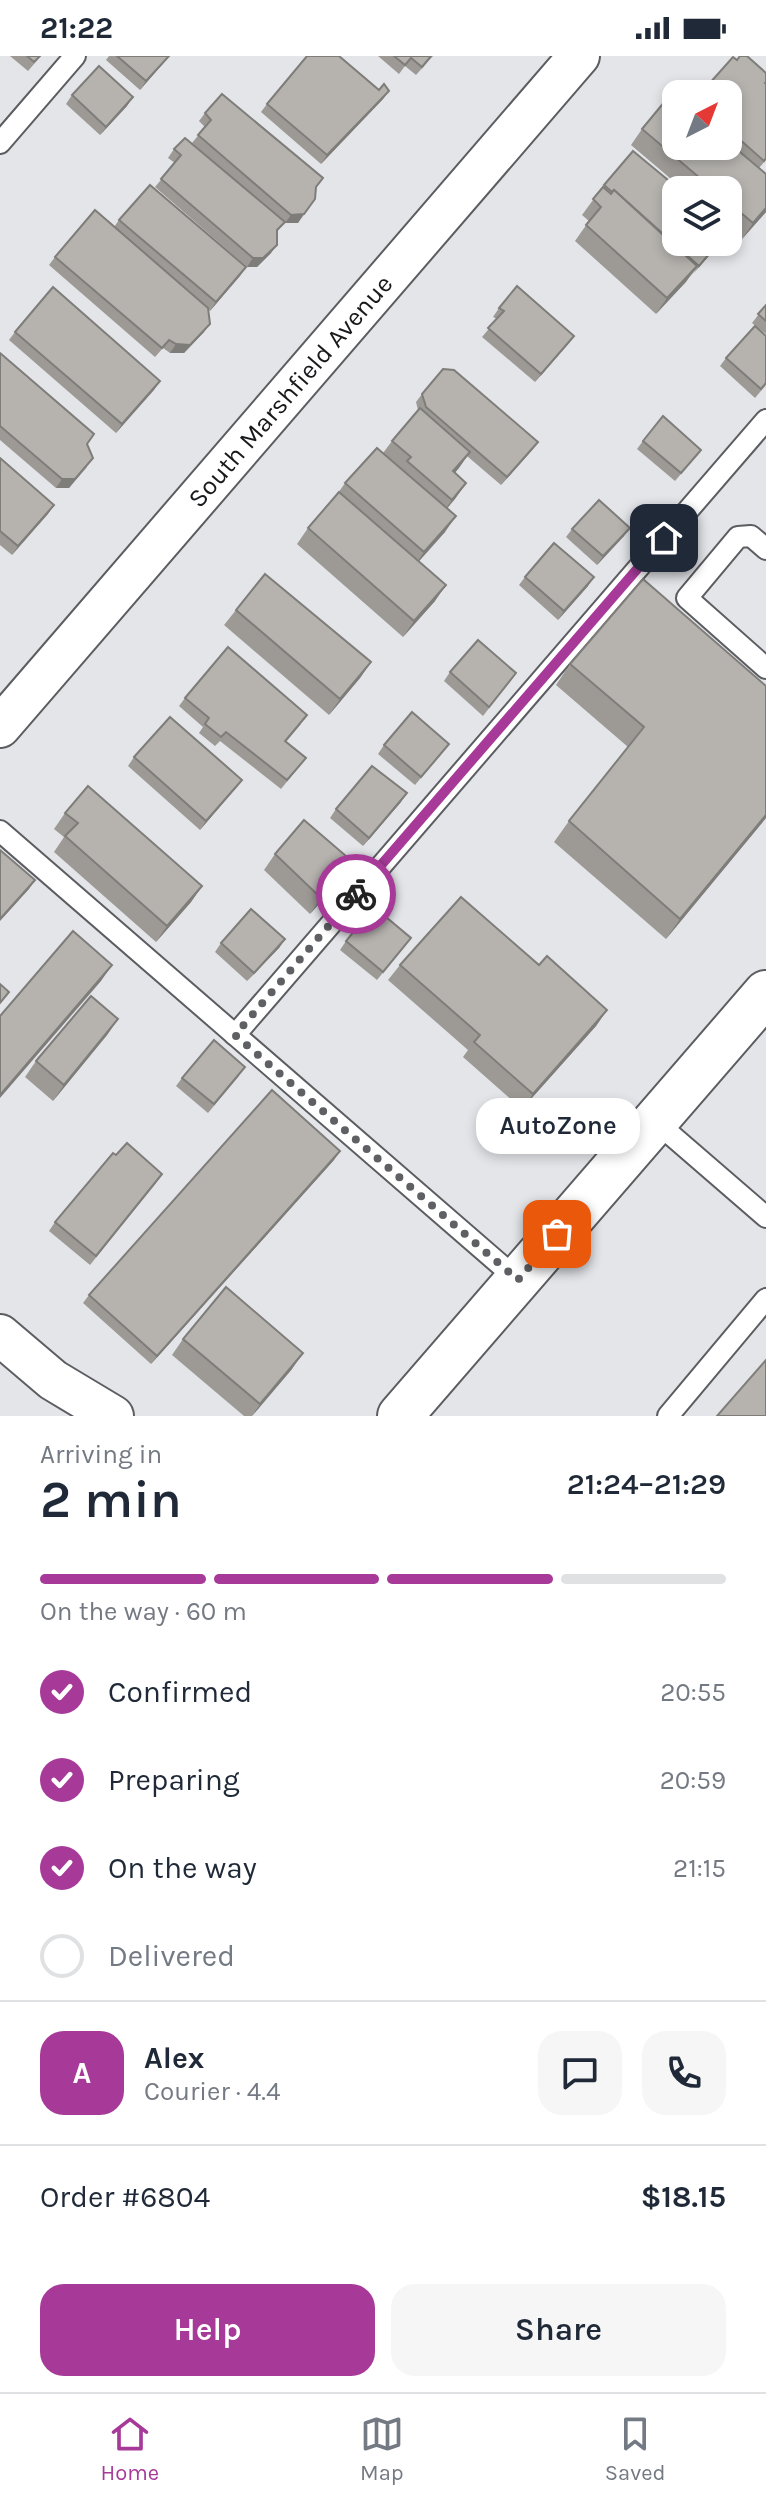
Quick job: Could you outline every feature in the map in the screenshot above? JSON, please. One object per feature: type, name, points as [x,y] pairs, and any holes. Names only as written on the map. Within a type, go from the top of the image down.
[{"type":"main road","points":[[400,1416],[766,993]]},
{"type":"street","name":"South Marshfield Avenue","points":[[0,727],[579,56]]},
{"type":"street","points":[[0,1335],[53,1380],[113,1416]]},
{"type":"lane","points":[[0,143],[75,56]]},
{"type":"lane","points":[[235,1035],[766,420]]},
{"type":"lane","points":[[766,549],[751,536],[738,537],[687,598],[766,668]]},
{"type":"lane","points":[[0,831],[518,1280]]},
{"type":"lane","points":[[655,1121],[766,1217]]},
{"type":"lane","points":[[668,1416],[766,1299]]},
{"type":"building","points":[[117,56],[169,56],[146,81]]},
{"type":"building","points":[[307,56],[339,56],[379,90],[384,84],[389,91],[327,155],[267,104]]},
{"type":"building","points":[[394,56],[431,56],[422,67],[411,58],[405,65]]},
{"type":"building","points":[[740,56],[747,56],[766,73],[764,161],[742,141],[742,80],[712,80],[733,57],[737,60]]},
{"type":"building","points":[[99,66],[133,97],[106,127],[72,95]]},
{"type":"building","points":[[222,94],[323,178],[316,187],[315,199],[304,214],[291,215],[198,135],[211,120],[205,113]]},
{"type":"building","points":[[662,105],[662,146],[642,129]]},
{"type":"building","points":[[185,138],[285,222],[277,230],[277,245],[263,258],[253,258],[161,179],[181,155],[174,149]]},
{"type":"building","points":[[633,151],[663,176],[662,233],[614,190],[612,192],[604,185]]},
{"type":"building","points":[[742,154],[766,174],[766,208],[753,223],[742,214],[742,176],[697,176],[679,160],[742,160]]},
{"type":"building","points":[[150,185],[246,267],[216,302],[119,220]]},
{"type":"building","points":[[603,187],[611,194],[614,190],[662,234],[662,256],[686,256],[697,266],[667,298],[586,225],[601,207],[593,199]]},
{"type":"building","points":[[95,210],[208,308],[210,324],[190,345],[169,340],[162,348],[55,257]]},
{"type":"building","points":[[688,256],[707,256],[699,266]]},
{"type":"building","points":[[517,286],[574,336],[541,374],[488,328],[504,311],[499,308]]},
{"type":"building","points":[[53,287],[160,381],[122,424],[15,332]]},
{"type":"building","points":[[766,305],[766,321],[758,314]]},
{"type":"building","points":[[755,326],[766,336],[766,383],[761,389],[726,358]]},
{"type":"building","points":[[0,353],[94,434],[87,444],[93,458],[75,479],[62,479],[0,426]]},
{"type":"building","points":[[443,369],[454,370],[538,442],[507,477],[426,407],[422,394]]},
{"type":"building","points":[[420,408],[470,452],[453,471],[466,483],[452,500],[407,461],[411,457],[392,441]]},
{"type":"building","points":[[663,416],[701,450],[681,473],[643,441]]},
{"type":"building","points":[[377,448],[456,516],[424,552],[345,483]]},
{"type":"building","points":[[0,458],[54,505],[18,546],[0,531]]},
{"type":"building","points":[[339,492],[446,585],[414,621],[308,528]]},
{"type":"building","points":[[599,500],[630,528],[603,556],[572,529]]},
{"type":"building","points":[[554,543],[594,577],[564,611],[525,577]]},
{"type":"building","points":[[265,574],[371,662],[340,699],[236,610]]},
{"type":"building","points":[[643,579],[766,686],[766,815],[680,919],[569,821],[644,727],[570,664]]},
{"type":"building","points":[[478,640],[516,673],[489,707],[450,672]]},
{"type":"building","points":[[228,647],[307,715],[285,741],[306,758],[287,780],[226,732],[221,737],[205,724],[209,718],[185,698]]},
{"type":"building","points":[[412,712],[449,744],[421,777],[384,745]]},
{"type":"building","points":[[170,717],[242,780],[206,821],[134,757]]},
{"type":"building","points":[[372,766],[407,793],[369,838],[336,809]]},
{"type":"building","points":[[88,786],[202,886],[167,926],[65,836],[78,823],[65,813]]},
{"type":"building","points":[[304,820],[353,862],[321,898],[275,854]]},
{"type":"building","points":[[0,850],[35,880],[0,919]]},
{"type":"building","points":[[461,897],[539,965],[547,956],[607,1010],[533,1094],[474,1042],[480,1035],[400,965]]},
{"type":"building","points":[[374,907],[411,938],[383,972],[346,941]]},
{"type":"building","points":[[251,909],[285,939],[254,973],[221,943]]},
{"type":"building","points":[[73,931],[112,965],[0,1095],[0,1016]]},
{"type":"building","points":[[0,984],[9,992],[0,1003]]},
{"type":"building","points":[[91,996],[118,1019],[64,1085],[36,1061]]},
{"type":"building","points":[[214,1040],[245,1067],[214,1104],[182,1078]]},
{"type":"building","points":[[272,1090],[340,1151],[157,1356],[89,1295]]},
{"type":"building","points":[[127,1143],[162,1174],[96,1256],[55,1222],[113,1153],[116,1155]]},
{"type":"building","points":[[226,1287],[303,1353],[260,1404],[183,1339]]},
{"type":"building","points":[[766,1360],[766,1416],[717,1416]]},
{"type":"way so far","points":[[356,894],[235,1035],[518,1280],[557,1234]]},
{"type":"place","name":"AutoZone","points":[[557,1234]]},
{"type":"route","points":[[356,894],[664,538]]}]
